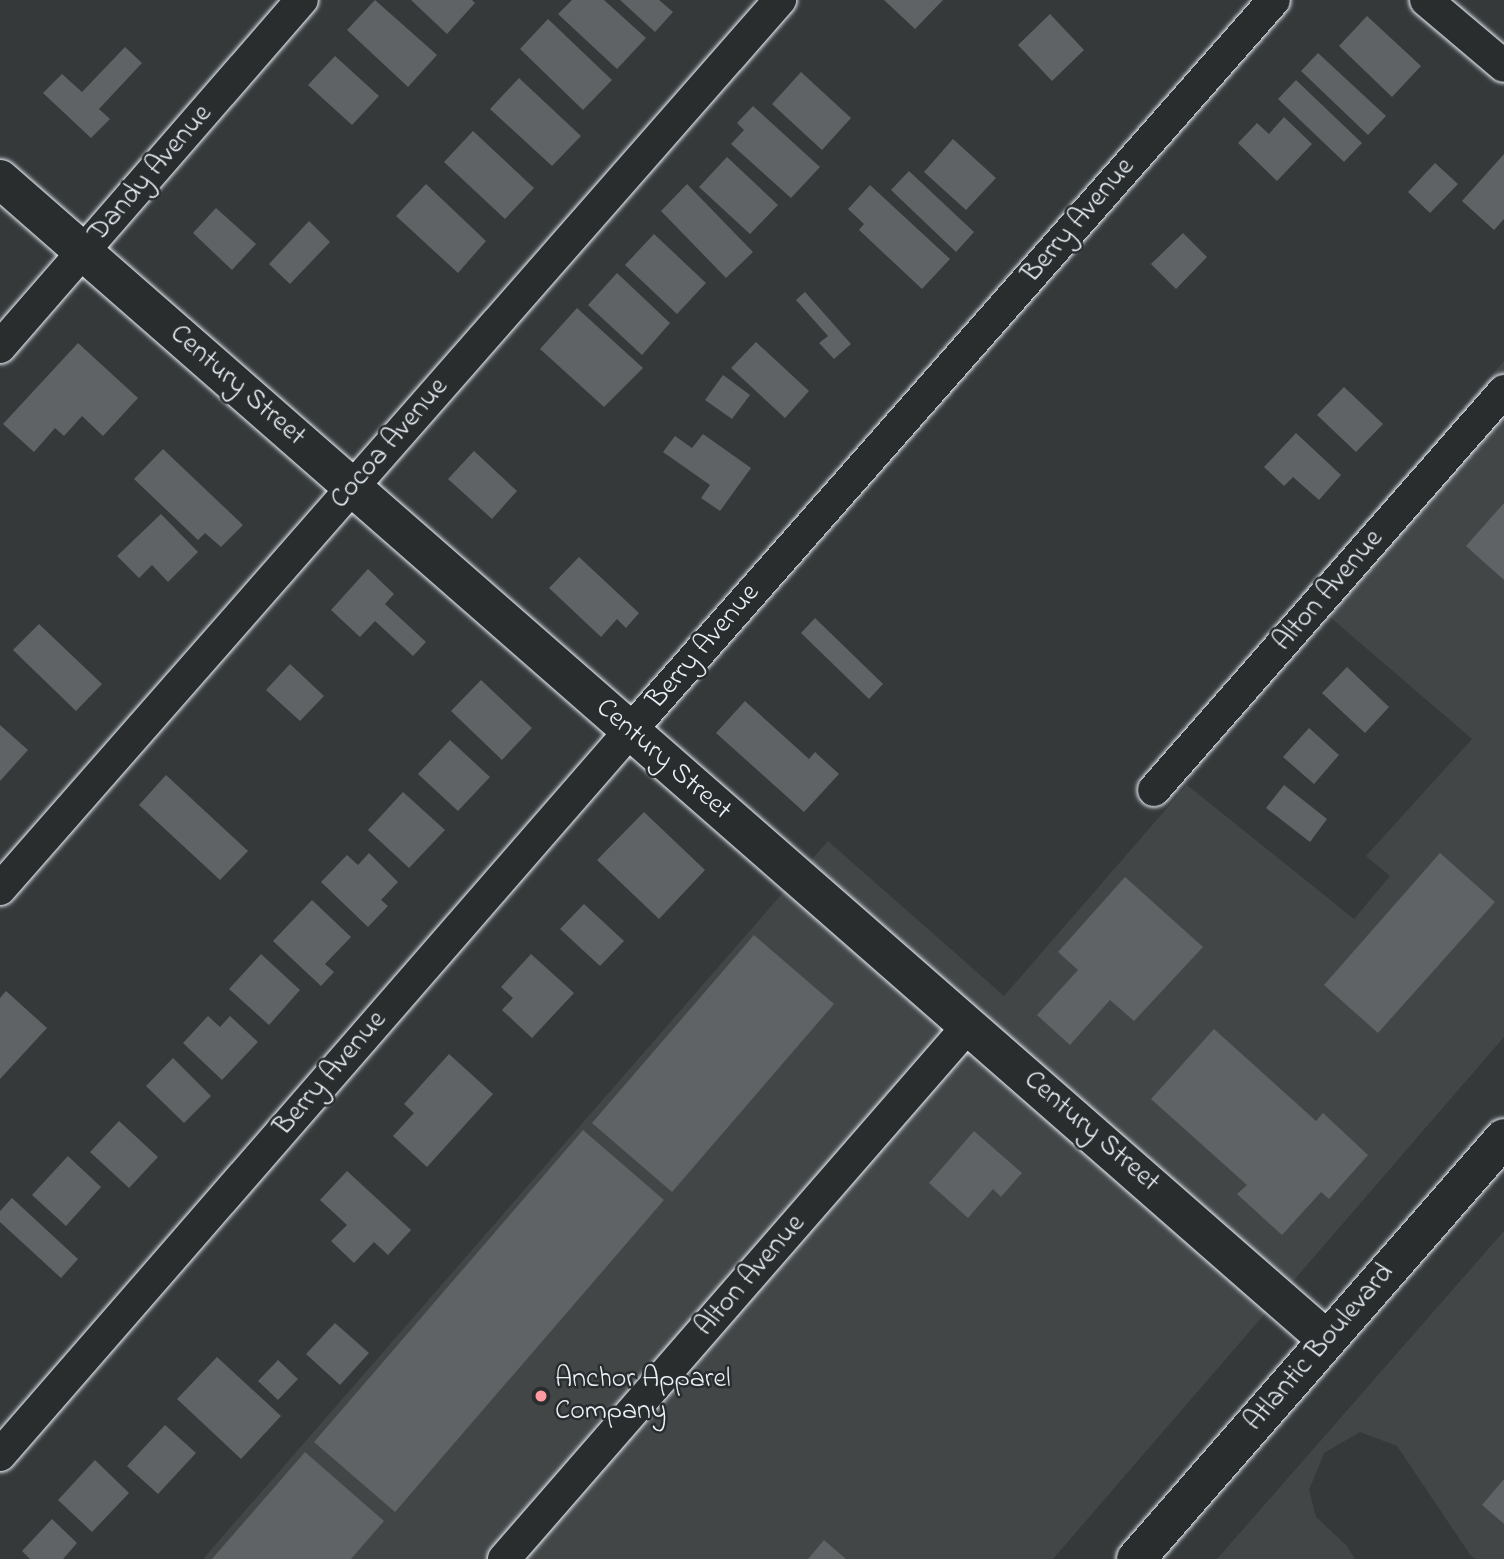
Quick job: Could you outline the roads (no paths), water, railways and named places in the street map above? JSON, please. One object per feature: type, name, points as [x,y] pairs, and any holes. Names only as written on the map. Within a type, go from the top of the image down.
[{"type":"street","name":"Dandy Avenue","points":[[0,347],[302,0]]},
{"type":"street","name":"Cocoa Avenue","points":[[0,889],[780,0]]},
{"type":"street","name":"Berry Avenue","points":[[0,1455],[630,731],[1273,0]]},
{"type":"street","points":[[1426,0],[1504,66]]},
{"type":"street","name":"Century Street","points":[[0,179],[1327,1340]]},
{"type":"street","name":"Alton Avenue","points":[[1154,790],[1504,391]]},
{"type":"street","name":"Alton Avenue","points":[[504,1559],[969,1025]]},
{"type":"street","name":"Atlantic Boulevard","points":[[1136,1559],[1504,1138]]},
{"type":"place","name":"Anchor Apparel Company","points":[[541,1396]]}]
